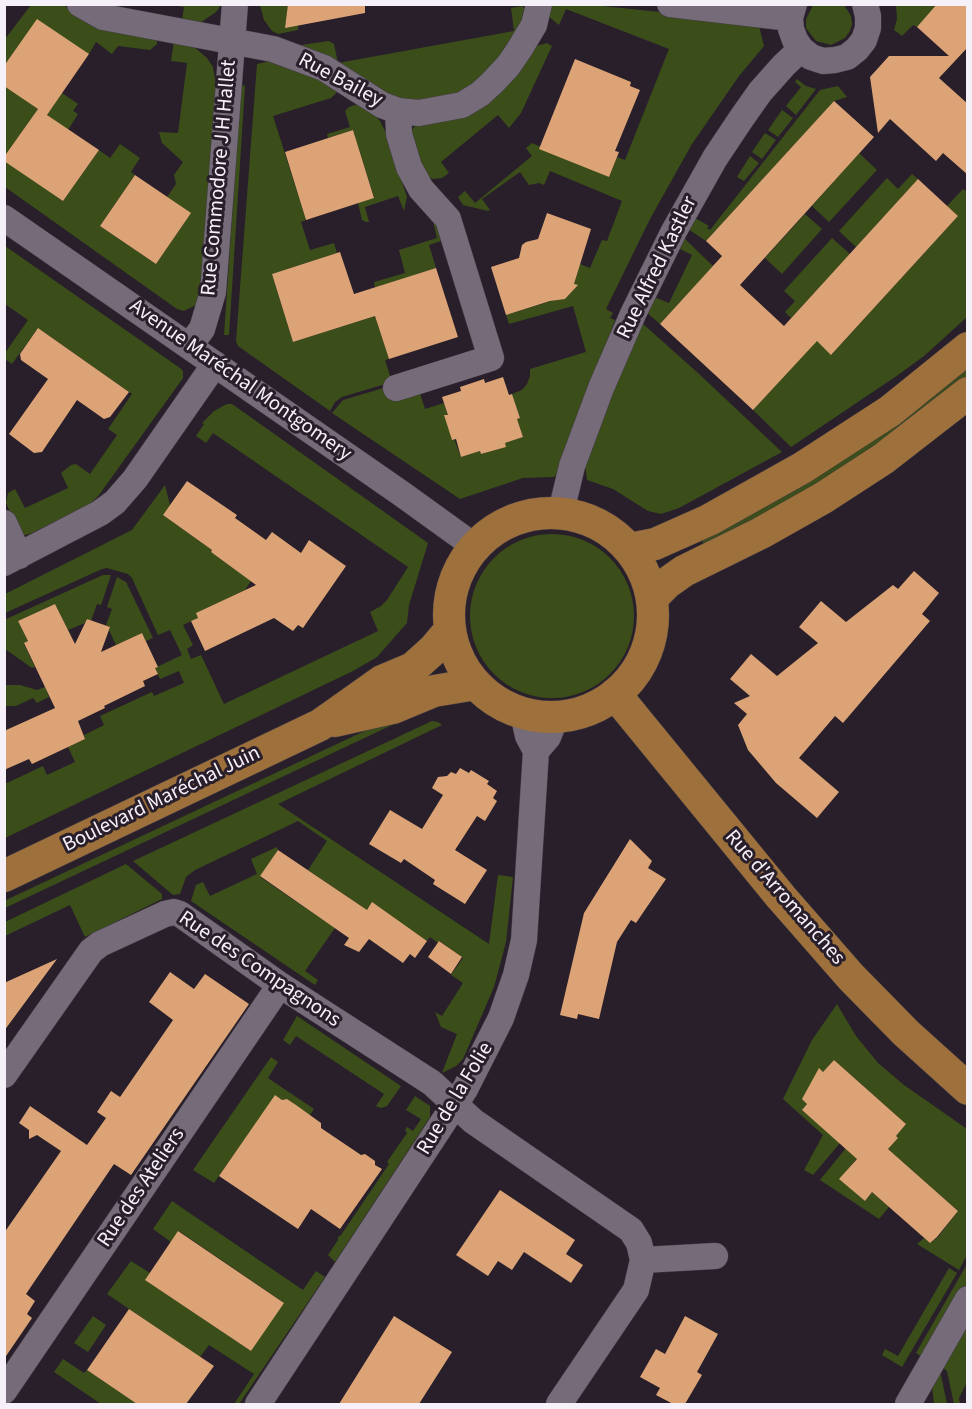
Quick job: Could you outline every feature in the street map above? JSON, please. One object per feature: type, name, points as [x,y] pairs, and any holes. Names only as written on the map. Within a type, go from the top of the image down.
[{"type":"main road","points":[[630,549],[656,544],[709,520],[802,468],[890,411],[968,348]]},
{"type":"main road","points":[[652,598],[684,571],[804,510],[873,465],[938,418],[968,393]]},
{"type":"main road","points":[[561,512],[584,518],[604,527],[630,549],[644,572],[652,598],[652,631],[639,666],[628,682],[615,694],[587,710],[556,717],[523,713],[506,706],[476,684],[459,658],[450,630],[449,612],[451,594],[458,573],[474,546],[506,523],[524,516],[561,512]]},
{"type":"main road","name":"Boulevard Maréchal Juin","points":[[4,876],[320,725],[382,681],[413,668],[450,630]]},
{"type":"main road","name":"Boulevard Maréchal Juin","points":[[320,725],[393,708],[434,691],[476,684]]},
{"type":"main road","name":"Rue d'Arromanches","points":[[615,694],[781,897],[851,977],[968,1089]]},
{"type":"street","name":"Rue Bailey","points":[[81,4],[104,17],[273,48],[324,68],[382,105],[398,111],[419,113],[462,105],[480,94],[508,66],[519,51],[534,25],[539,4]]},
{"type":"street","name":"Rue Commodore J H Hallet","points":[[189,346],[202,329],[213,292],[235,4]]},
{"type":"street","points":[[670,4],[792,11],[791,29],[795,40],[811,57],[823,61],[847,57],[864,40],[868,28],[865,4]]},
{"type":"street","name":"Rue Alfred Kastler","points":[[561,512],[572,466],[601,388],[633,314],[674,231],[715,158],[741,119],[760,92],[801,49]]},
{"type":"street","points":[[396,388],[491,358],[448,219],[421,189],[409,167],[399,134],[398,111]]},
{"type":"street","name":"Avenue Maréchal Montgomery","points":[[4,218],[474,546]]},
{"type":"street","points":[[4,523],[12,560],[100,513],[115,502],[135,479],[215,364]]},
{"type":"street","name":"Rue de la Folie","points":[[258,1404],[455,1104],[486,1050],[501,1018],[516,975],[524,940],[536,752],[528,736],[523,713]]},
{"type":"street","name":"Rue de la Folie","points":[[536,752],[548,737],[556,717]]},
{"type":"street","name":"Rue des Compagnons","points":[[4,1074],[91,951],[100,944],[174,912],[280,985],[432,1083],[473,1121],[632,1230],[644,1260]]},
{"type":"street","name":"Rue des Ateliers","points":[[4,1391],[280,985]]},
{"type":"street","points":[[559,1404],[636,1290],[644,1260],[715,1256]]},
{"type":"street","points":[[908,1404],[968,1299]]},
{"type":"green space","points":[[31,5],[63,5],[86,20],[157,38],[157,44],[150,50],[118,46],[112,54],[96,42],[89,54],[5,66],[5,39]]},
{"type":"green space","points":[[172,5],[221,5],[216,12],[200,23],[182,21],[184,7]]},
{"type":"green space","points":[[260,5],[288,5],[285,27],[298,25],[298,30],[278,34],[272,31],[264,20]]},
{"type":"green space","points":[[549,5],[592,5],[758,22],[764,46],[739,76],[692,144],[650,219],[606,309],[613,313],[610,318],[615,320],[557,474],[554,477],[523,478],[460,499],[332,413],[343,400],[387,387],[419,390],[425,409],[444,403],[448,415],[445,415],[461,457],[480,451],[481,454],[505,447],[505,443],[523,437],[517,419],[520,418],[512,394],[522,390],[527,384],[530,369],[586,352],[573,306],[509,324],[506,315],[561,298],[565,299],[574,289],[580,264],[590,268],[602,240],[607,241],[622,201],[550,171],[544,185],[539,183],[529,185],[520,172],[482,199],[490,210],[488,211],[463,205],[458,197],[465,191],[475,203],[532,156],[526,148],[532,143],[609,177],[617,157],[625,160],[669,49],[566,9],[559,25],[548,16]]},
{"type":"green space","points":[[813,5],[844,5],[851,16],[852,24],[845,38],[831,45],[816,41],[806,28],[806,19]]},
{"type":"green space","points":[[896,5],[937,5],[917,27],[913,25],[902,36],[894,30],[897,19]]},
{"type":"green space","points":[[523,6],[519,29],[492,71],[450,99],[402,102],[294,46],[329,41],[334,44],[338,63],[514,31],[511,8]]},
{"type":"green space","points":[[174,41],[187,41],[207,58],[213,67],[217,91],[202,293],[196,305],[184,311],[177,309],[5,187],[5,161],[63,201],[99,150],[110,158],[120,144],[140,158],[131,172],[135,175],[100,226],[156,264],[190,214],[167,197],[176,184],[174,175],[183,162],[162,143],[159,132],[178,133],[187,63],[171,61]]},
{"type":"green space","points":[[547,43],[552,46],[521,113],[509,128],[498,115],[441,162],[449,173],[442,178],[427,177],[417,163],[411,131],[415,126],[536,46]]},
{"type":"green space","points":[[271,61],[301,69],[338,91],[331,98],[273,116],[306,220],[301,222],[310,250],[334,243],[337,253],[272,274],[293,342],[375,316],[389,359],[385,360],[392,382],[342,397],[335,402],[330,411],[238,346],[236,341],[257,64]]},
{"type":"green space","points":[[797,79],[806,86],[816,89],[796,115],[786,106],[801,87],[795,82]]},
{"type":"green space","points":[[241,85],[245,86],[229,335],[224,335]]},
{"type":"green space","points":[[5,86],[38,109],[5,157]]},
{"type":"green space","points":[[838,86],[847,97],[834,101],[706,241],[688,229],[695,218],[709,226],[707,228],[710,230],[820,90]]},
{"type":"green space","points":[[62,93],[78,104],[73,111],[78,114],[68,130],[47,115]]},
{"type":"green space","points":[[358,104],[368,108],[380,121],[407,197],[404,211],[398,196],[365,207],[369,222],[362,220],[358,203],[374,197],[353,130],[328,138],[327,134],[350,127],[345,111]]},
{"type":"green space","points":[[782,110],[793,118],[778,137],[768,130]]},
{"type":"green space","points":[[765,133],[776,140],[762,159],[752,152]]},
{"type":"green space","points":[[859,153],[877,170],[829,222],[812,206]]},
{"type":"green space","points":[[750,156],[759,163],[744,181],[737,177]]},
{"type":"green space","points":[[912,174],[918,179],[856,247],[839,231],[887,178],[898,189]]},
{"type":"green space","points":[[963,189],[968,193],[967,317],[924,356],[791,447],[753,410],[809,349],[809,334],[832,354],[958,216],[947,206]]},
{"type":"green space","points":[[805,214],[822,229],[782,274],[765,258]]},
{"type":"green space","points":[[433,221],[436,221],[447,239],[429,245],[436,268],[375,288],[374,282],[405,273],[399,250],[437,238]]},
{"type":"green space","points":[[684,238],[713,266],[660,324],[646,312],[654,297],[669,303],[692,255],[678,248]]},
{"type":"green space","points":[[832,238],[850,254],[791,318],[785,312],[795,301],[784,291]]},
{"type":"green space","points":[[5,246],[183,371],[183,378],[99,495],[90,504],[24,535],[19,532],[6,503],[8,493],[15,489],[25,508],[68,488],[61,473],[71,465],[76,464],[90,474],[117,435],[108,429],[132,394],[41,330],[36,331],[12,364],[5,359],[5,353],[28,320],[5,304]]},
{"type":"green space","points":[[642,323],[782,452],[679,508],[661,514],[648,511],[613,489],[587,480],[585,465],[592,441]]},
{"type":"green space","points":[[967,361],[967,384],[914,425],[707,551],[699,535]]},
{"type":"green space","points":[[227,404],[232,404],[428,543],[409,605],[407,623],[377,657],[353,671],[5,838],[4,780],[7,783],[43,766],[47,775],[75,762],[68,747],[85,739],[84,735],[104,725],[100,716],[152,692],[154,696],[184,683],[179,671],[160,679],[155,668],[182,655],[170,630],[158,635],[132,578],[128,574],[107,568],[102,569],[5,613],[5,594],[132,530],[165,485],[170,505],[163,515],[251,581],[245,590],[197,613],[198,618],[183,625],[193,645],[187,649],[191,659],[201,655],[224,704],[378,631],[370,612],[387,600],[408,567],[213,433],[206,443],[196,436],[204,424],[202,423],[214,411]]},
{"type":"green space","points":[[552,534],[583,540],[610,558],[628,585],[634,616],[628,647],[610,674],[583,692],[552,698],[521,692],[494,674],[476,647],[470,616],[476,585],[494,558],[521,540]]},
{"type":"green space","points":[[103,575],[111,575],[101,605],[97,604],[91,621],[87,619],[85,623],[68,630],[55,604],[18,621],[28,641],[24,644],[35,667],[32,668],[5,649],[4,620]]},
{"type":"green space","points":[[117,577],[126,582],[153,638],[146,641],[142,633],[116,645],[109,630],[110,627],[106,625],[112,609],[107,607]]},
{"type":"green space","points":[[4,685],[20,685],[37,690],[45,687],[49,697],[37,703],[33,698],[16,706],[5,706]]},
{"type":"green space","points":[[409,710],[411,716],[5,908],[4,901]]},
{"type":"green space","points":[[432,721],[442,725],[278,804],[489,944],[498,875],[513,877],[506,942],[494,987],[463,1059],[456,1066],[442,1073],[457,1034],[441,1027],[435,1012],[442,1016],[463,983],[451,975],[463,958],[440,941],[438,943],[430,937],[427,941],[372,903],[367,910],[308,870],[327,841],[298,821],[195,870],[186,877],[180,894],[173,895],[133,861]]},
{"type":"green space","points":[[277,847],[278,850],[260,877],[335,928],[305,971],[318,980],[315,985],[191,901],[196,885],[203,882],[210,896],[257,874],[251,859]]},
{"type":"green space","points":[[126,864],[162,894],[162,899],[85,937],[70,905],[5,936],[5,922]]},
{"type":"green space","points":[[837,1004],[856,1036],[878,1063],[904,1085],[967,1129],[967,1255],[959,1270],[917,1244],[924,1238],[930,1243],[938,1237],[958,1211],[888,1149],[906,1124],[834,1060],[823,1072],[820,1069],[807,1104],[802,1110],[840,1143],[813,1175],[804,1170],[823,1135],[783,1099],[812,1040]]},
{"type":"green space","points":[[297,1016],[401,1086],[387,1106],[381,1108],[376,1106],[384,1094],[296,1036],[290,1045],[283,1040]]},
{"type":"green space","points":[[271,1057],[278,1062],[268,1078],[314,1109],[308,1118],[287,1099],[282,1100],[275,1096],[214,1183],[193,1170]]},
{"type":"green space","points":[[415,1096],[430,1106],[430,1117],[335,1262],[328,1255],[338,1237],[389,1164],[387,1162],[407,1133],[405,1130],[407,1127],[413,1131],[421,1119],[406,1110]]},
{"type":"green space","points":[[846,1148],[857,1158],[840,1179],[865,1201],[872,1192],[889,1207],[879,1219],[820,1180]]},
{"type":"green space","points":[[172,1201],[303,1290],[316,1271],[325,1277],[239,1404],[234,1404],[254,1374],[209,1345],[200,1357],[107,1294],[131,1261],[150,1273],[146,1280],[251,1351],[283,1302],[179,1231],[171,1242],[153,1229]]},
{"type":"green space","points":[[967,1264],[967,1283],[924,1358],[916,1353]]},
{"type":"green space","points":[[949,1268],[957,1273],[902,1367],[882,1355],[885,1349],[898,1356]]},
{"type":"green space","points":[[93,1316],[106,1325],[88,1352],[74,1343]]},
{"type":"green space","points":[[967,1324],[967,1382],[959,1398],[960,1404],[954,1404],[947,1371],[943,1368]]},
{"type":"green space","points":[[63,1359],[84,1373],[87,1370],[137,1404],[101,1404],[54,1372]]},
{"type":"green space","points":[[939,1373],[947,1404],[934,1404],[932,1386]]},
{"type":"building","points":[[288,4],[365,4],[365,13],[285,28]]},
{"type":"building","points":[[937,4],[968,4],[968,47],[939,78],[968,104],[968,175],[943,153],[936,161],[890,119],[878,133],[870,77],[889,56],[949,56],[917,27]]},
{"type":"building","points":[[37,19],[89,54],[47,115],[99,150],[63,201],[4,161],[4,157],[38,109],[4,86],[4,66]]},
{"type":"building","points":[[575,59],[631,82],[630,86],[640,90],[615,151],[619,152],[609,177],[539,149]]},
{"type":"building","points":[[834,101],[874,137],[740,285],[784,326],[918,179],[958,216],[831,355],[817,341],[753,410],[660,324],[722,256],[706,241]]},
{"type":"building","points":[[353,130],[374,198],[306,220],[285,152]]},
{"type":"building","points":[[135,175],[191,213],[156,264],[100,226]]},
{"type":"building","points":[[547,213],[591,229],[574,284],[578,285],[565,299],[550,301],[506,315],[491,267],[519,258],[522,245],[538,239]]},
{"type":"building","points":[[340,252],[354,294],[436,268],[458,337],[389,359],[375,316],[293,342],[272,274]]},
{"type":"building","points":[[38,328],[129,392],[110,417],[104,419],[77,400],[42,452],[34,453],[9,434],[48,379],[21,360],[20,354]]},
{"type":"building","points":[[503,377],[509,395],[512,394],[520,418],[517,419],[523,437],[505,443],[506,447],[461,457],[456,439],[452,440],[444,415],[448,415],[442,397],[461,391],[460,387],[484,379],[485,383]]},
{"type":"building","points":[[187,481],[237,515],[235,518],[266,540],[272,532],[301,553],[309,540],[346,566],[303,628],[298,625],[293,631],[274,618],[205,651],[191,621],[198,618],[196,613],[256,585],[163,515]]},
{"type":"building","points":[[914,571],[939,593],[922,614],[930,621],[843,723],[835,716],[799,758],[839,792],[817,818],[776,783],[748,750],[738,725],[747,714],[734,703],[750,696],[730,679],[751,654],[777,676],[818,643],[799,627],[821,601],[846,622],[893,585],[898,589]]},
{"type":"building","points":[[55,604],[75,644],[87,619],[110,627],[101,652],[142,633],[158,667],[155,668],[158,674],[143,681],[145,686],[78,721],[85,739],[32,764],[29,759],[4,770],[4,731],[55,708],[24,643],[28,641],[18,621]]},
{"type":"building","points":[[460,768],[469,773],[471,770],[489,781],[487,784],[497,791],[493,798],[497,801],[485,821],[477,816],[455,850],[487,870],[465,904],[433,884],[435,880],[404,859],[401,863],[369,844],[390,810],[422,829],[443,795],[432,788],[438,777],[447,776],[451,772],[456,774]]},
{"type":"building","points":[[630,839],[652,861],[648,868],[666,879],[636,923],[631,920],[617,942],[599,1019],[578,1014],[577,1019],[560,1015],[584,913]]},
{"type":"building","points":[[278,850],[367,910],[372,902],[427,941],[415,958],[410,954],[403,963],[369,939],[359,952],[344,945],[349,938],[260,876]]},
{"type":"building","points":[[439,941],[462,957],[451,974],[428,957]]},
{"type":"building","points":[[57,959],[4,1031],[4,983]]},
{"type":"building","points":[[170,972],[194,989],[205,974],[249,1004],[131,1175],[114,1164],[26,1294],[35,1301],[27,1314],[32,1318],[4,1359],[4,1233],[61,1151],[37,1135],[29,1139],[29,1130],[19,1123],[30,1106],[87,1145],[106,1118],[97,1112],[111,1091],[120,1097],[173,1020],[149,1002]]},
{"type":"building","points":[[834,1060],[906,1124],[888,1149],[958,1211],[930,1243],[872,1192],[865,1201],[839,1179],[857,1159],[802,1110],[807,1104],[802,1099],[819,1068],[823,1072]]},
{"type":"building","points":[[275,1095],[296,1105],[321,1123],[321,1128],[361,1155],[365,1154],[382,1169],[340,1229],[311,1209],[298,1229],[219,1176]]},
{"type":"building","points":[[500,1190],[575,1240],[566,1254],[583,1265],[571,1283],[524,1252],[512,1270],[498,1261],[488,1276],[456,1255]]},
{"type":"building","points":[[178,1231],[284,1303],[251,1351],[145,1280]]},
{"type":"building","points":[[129,1309],[214,1366],[186,1404],[137,1404],[87,1370]]},
{"type":"building","points":[[394,1316],[452,1352],[419,1404],[339,1404]]},
{"type":"building","points":[[685,1316],[718,1334],[697,1372],[702,1375],[685,1404],[673,1404],[656,1395],[660,1388],[640,1377],[656,1349],[665,1354]]}]
